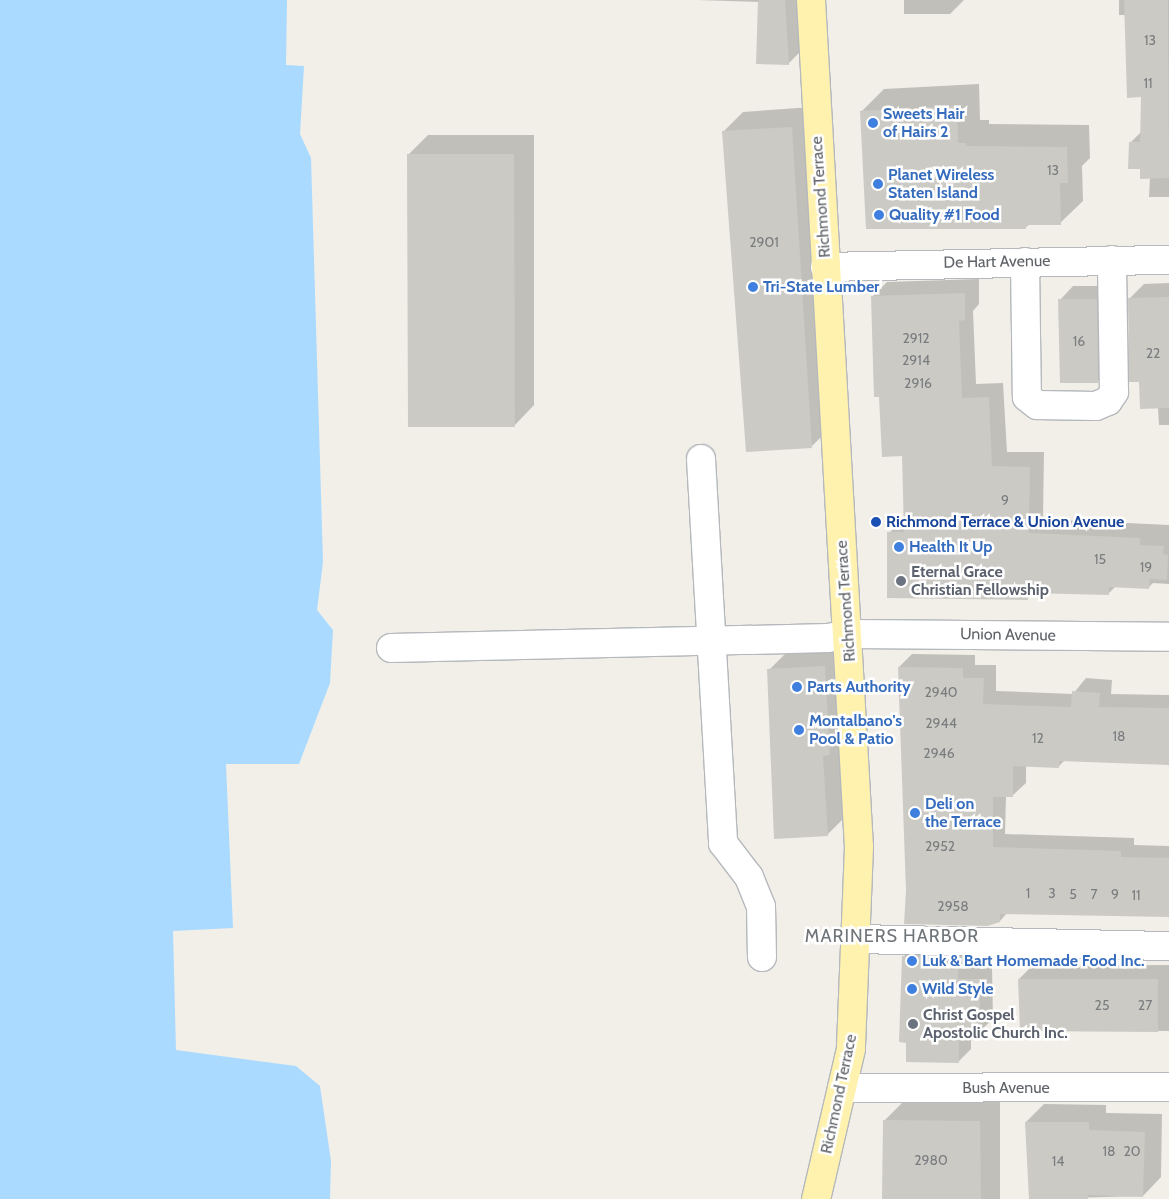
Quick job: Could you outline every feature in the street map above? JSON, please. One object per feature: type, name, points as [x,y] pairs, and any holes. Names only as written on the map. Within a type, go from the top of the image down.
[{"type":"main road","name":"Richmond Terrace","points":[[811,0],[859,847],[853,1026],[842,1088],[816,1199]]},
{"type":"street","points":[[1025,262],[1027,397],[1037,405],[1096,406],[1108,401],[1114,392],[1112,260]]},
{"type":"street","name":"De Hart Avenue","points":[[825,267],[1169,260]]},
{"type":"street","points":[[701,458],[723,843],[749,877],[760,906],[762,957]]},
{"type":"street","name":"Union Avenue","points":[[392,648],[828,638],[848,634],[1169,636]]},
{"type":"street","points":[[857,939],[1169,946]]},
{"type":"street","name":"Bush Avenue","points":[[842,1088],[1169,1087]]},
{"type":"water","points":[[0,0],[287,0],[286,65],[304,66],[300,134],[311,158],[323,562],[317,610],[333,630],[330,683],[299,764],[226,764],[233,928],[173,931],[176,1050],[296,1066],[320,1086],[331,1161],[330,1199],[0,1199]]},
{"type":"building","points":[[758,0],[785,0],[789,65],[756,64]]},
{"type":"building","points":[[1124,0],[1168,0],[1169,178],[1140,179],[1140,169],[1128,169],[1129,142],[1140,142],[1141,97],[1127,98]]},
{"type":"building","points":[[957,106],[958,143],[966,143],[966,146],[1067,147],[1068,183],[1060,183],[1061,225],[1026,225],[1026,229],[866,229],[860,111]]},
{"type":"building","points":[[792,127],[812,448],[746,452],[722,131]]},
{"type":"building","points":[[407,154],[514,154],[515,427],[408,427]]},
{"type":"building","points":[[965,293],[965,320],[959,321],[962,398],[989,397],[992,466],[1030,467],[1029,533],[1140,538],[1140,545],[1164,546],[1163,554],[1168,555],[1167,580],[1150,579],[1149,589],[1109,587],[1109,595],[1028,593],[1028,600],[887,598],[887,532],[904,532],[902,456],[882,457],[879,397],[874,397],[871,296]]},
{"type":"building","points":[[1169,297],[1169,408],[1140,409],[1139,382],[1129,382],[1128,298]]},
{"type":"building","points":[[1058,299],[1097,299],[1098,383],[1060,383]]},
{"type":"building","points":[[825,666],[830,755],[823,756],[828,836],[774,839],[767,669]]},
{"type":"building","points":[[898,667],[963,668],[963,678],[984,678],[983,704],[1071,707],[1072,691],[1100,693],[1099,707],[1169,708],[1169,765],[1059,761],[1059,768],[1013,766],[1013,797],[993,797],[993,847],[1121,851],[1121,857],[1169,858],[1169,917],[1000,914],[1000,922],[987,926],[904,924],[906,891]]},
{"type":"building","points":[[902,956],[959,957],[958,979],[980,979],[980,1032],[959,1032],[959,1063],[906,1062],[906,1043],[899,1042]]},
{"type":"building","points":[[1018,979],[1158,979],[1158,1032],[1020,1031]]},
{"type":"building","points":[[883,1120],[980,1121],[981,1199],[882,1199]]},
{"type":"building","points":[[1025,1122],[1089,1122],[1089,1130],[1145,1132],[1143,1197],[1088,1195],[1088,1199],[1029,1199]]},
{"type":"place","name":"Sweets Hair of Hairs 2","points":[[873,123]]},
{"type":"place","name":"Planet Wireless Staten Island","points":[[878,184]]},
{"type":"place","name":"Quality #1 Food","points":[[879,215]]},
{"type":"place","name":"Tri-State Lumber","points":[[753,287]]},
{"type":"place","name":"Richmond Terrace & Union Avenue","points":[[876,522]]},
{"type":"place","name":"Health It Up","points":[[899,547]]},
{"type":"place","name":"Eternal Grace Christian Fellowship","points":[[901,581]]},
{"type":"place","name":"Parts Authority","points":[[797,687]]},
{"type":"place","name":"Montalbano's Pool & Patio","points":[[799,730]]},
{"type":"place","name":"Deli on the Terrace","points":[[915,813]]},
{"type":"place","name":"Luk & Bart Homemade Food Inc.","points":[[912,961]]},
{"type":"place","name":"Wild Style","points":[[912,989]]},
{"type":"place","name":"Christ Gospel Apostolic Church Inc.","points":[[913,1024]]},
{"type":"district","name":"MARINERS HARBOR","points":[[892,936]]}]
